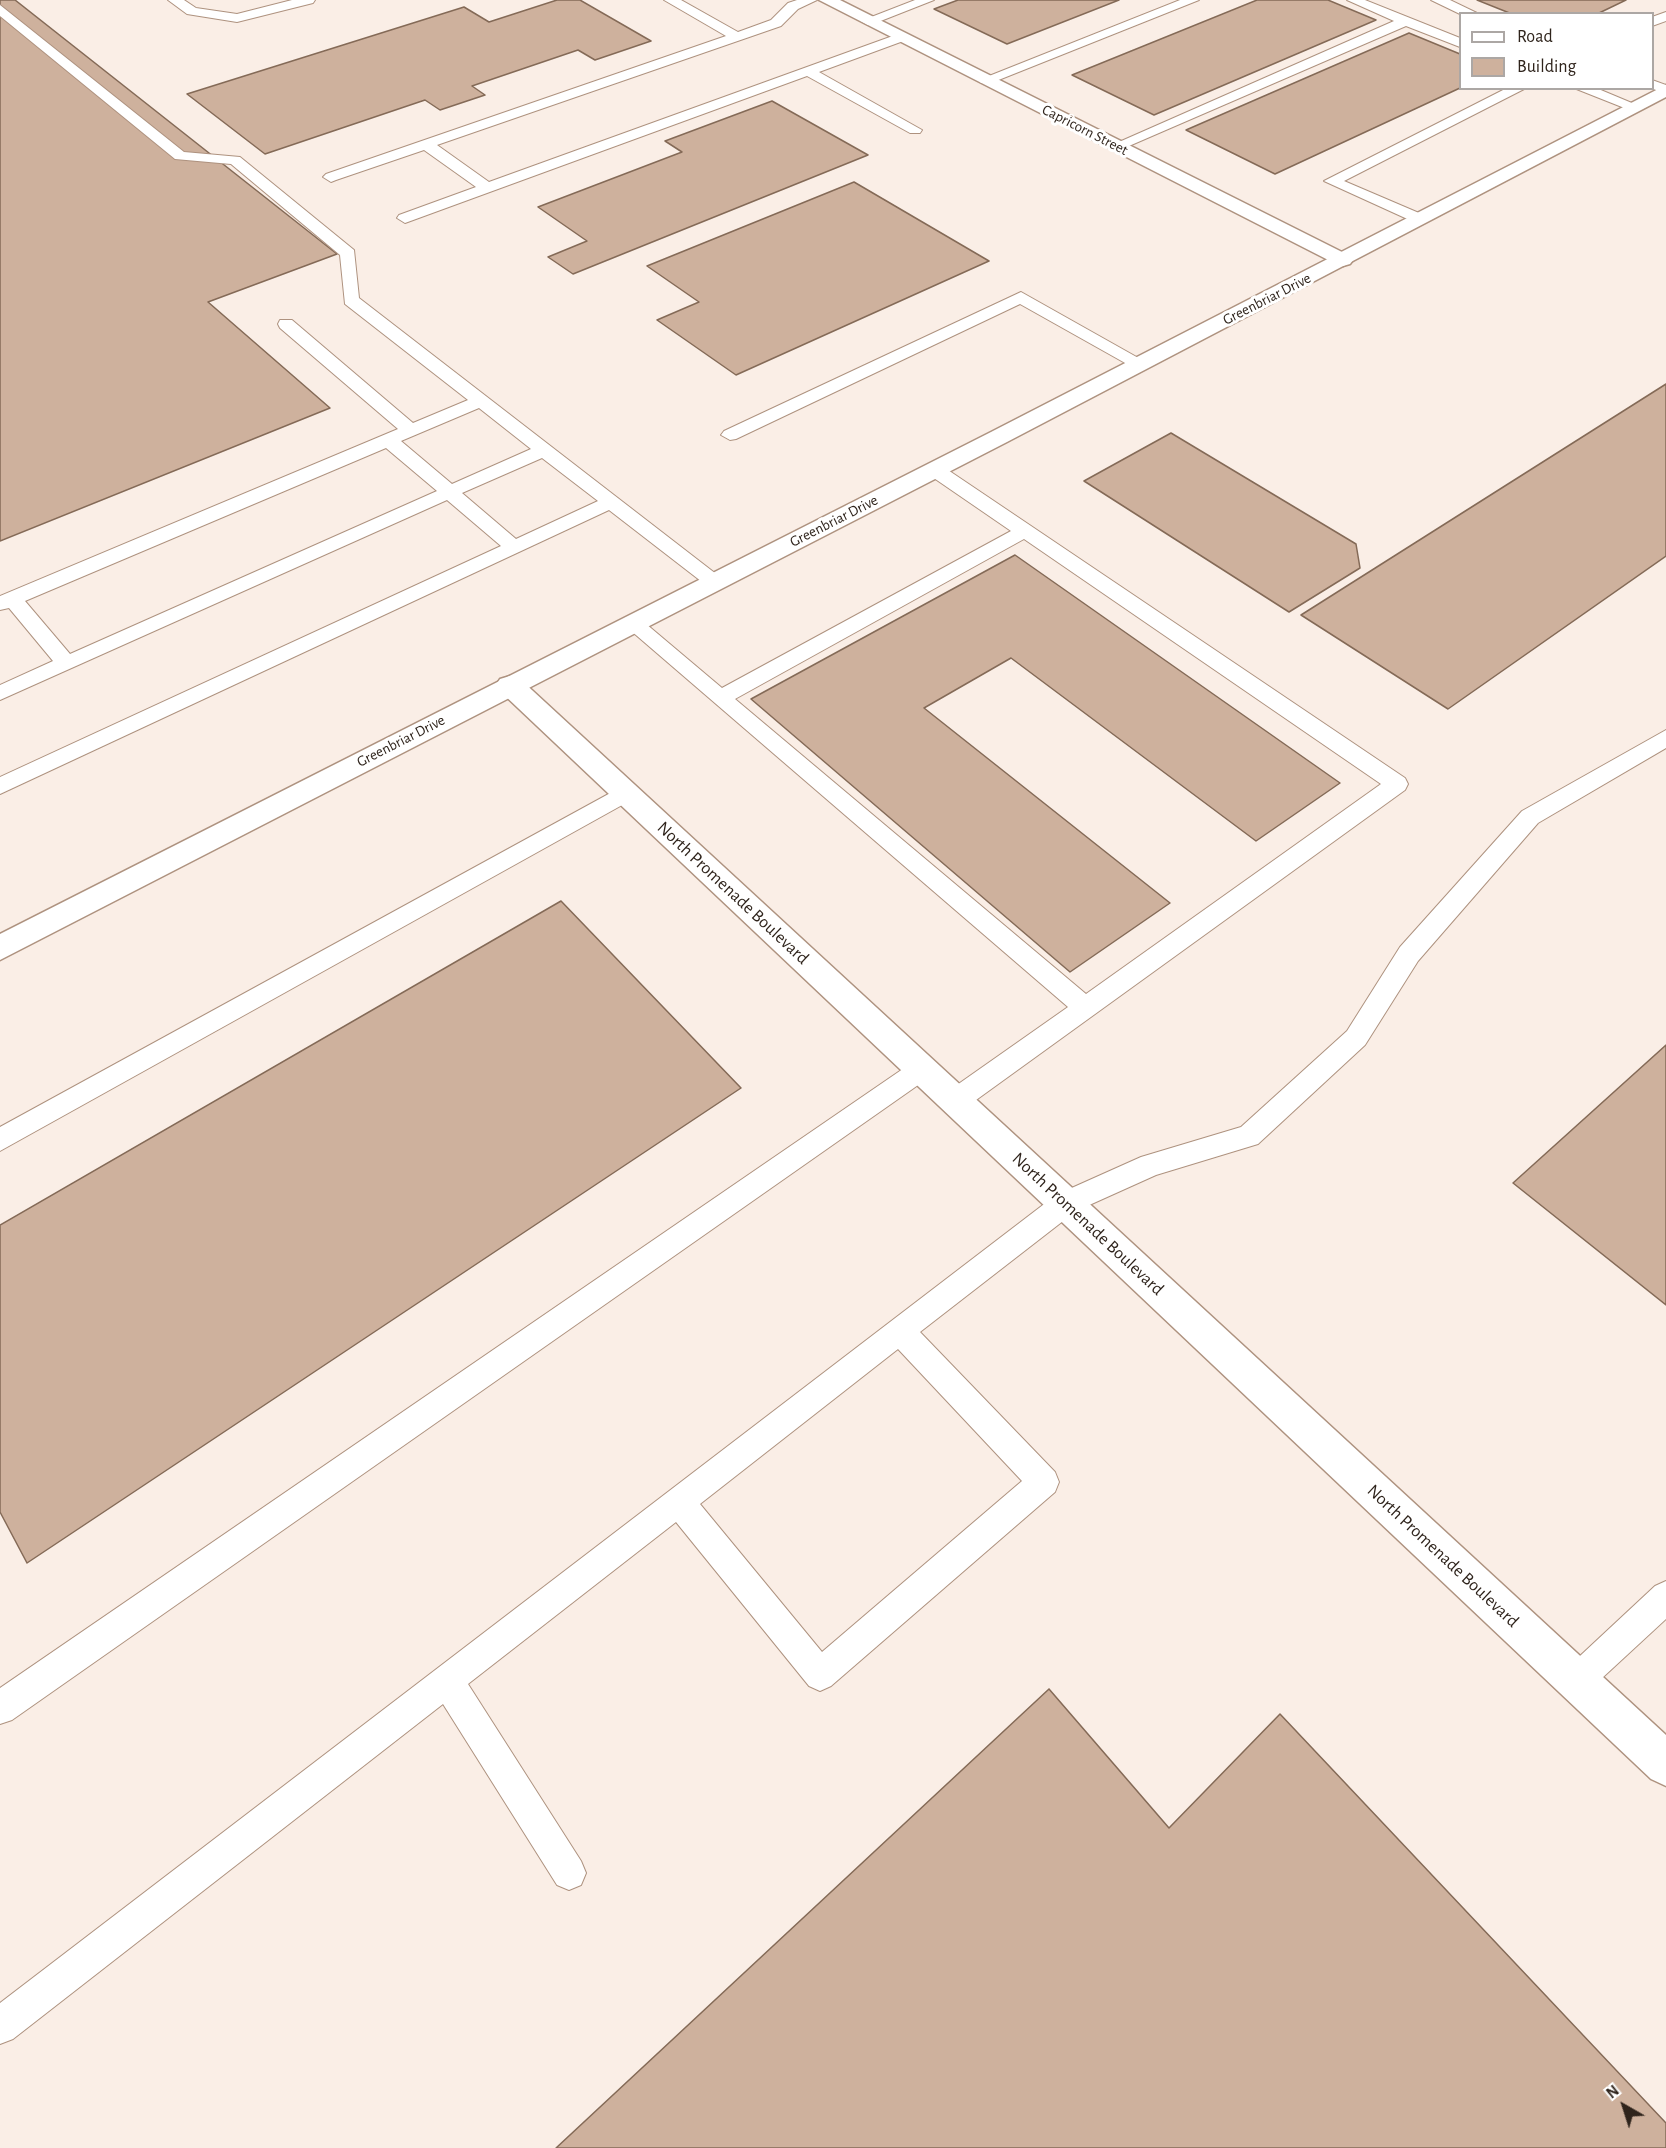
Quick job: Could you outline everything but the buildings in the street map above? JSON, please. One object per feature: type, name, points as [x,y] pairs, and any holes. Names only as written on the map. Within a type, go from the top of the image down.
[{"type":"street","name":"Capricorn Street","points":[[826,0],[1343,260]]},
{"type":"street","name":"Greenbriar Drive","points":[[0,948],[1343,260],[1666,90]]},
{"type":"street","name":"North Promenade Boulevard","points":[[510,685],[1666,1764]]},
{"type":"lane","points":[[175,0],[192,11],[237,18],[308,0]]},
{"type":"lane","points":[[671,0],[738,37]]},
{"type":"lane","points":[[331,177],[776,23],[793,6],[810,0]]},
{"type":"lane","points":[[868,21],[927,0]]},
{"type":"lane","points":[[986,80],[1192,0]]},
{"type":"lane","points":[[1354,0],[1459,43]]},
{"type":"lane","points":[[1438,0],[1468,12]]},
{"type":"lane","points":[[0,9],[180,156],[235,160],[253,174],[348,252],[351,300],[713,581]]},
{"type":"lane","points":[[1117,146],[1406,21]]},
{"type":"lane","points":[[405,218],[901,37]]},
{"type":"lane","points":[[808,71],[915,130]]},
{"type":"lane","points":[[1420,219],[1332,181],[1514,90]]},
{"type":"lane","points":[[1587,90],[1632,106]]},
{"type":"lane","points":[[426,144],[487,188]]},
{"type":"lane","points":[[730,435],[1021,297],[1140,364]]},
{"type":"lane","points":[[286,324],[411,431]]},
{"type":"lane","points":[[66,663],[7,601],[481,401]]},
{"type":"lane","points":[[388,440],[514,547]]},
{"type":"lane","points":[[0,693],[544,450]]},
{"type":"lane","points":[[935,470],[1396,784],[956,1100]]},
{"type":"lane","points":[[0,786],[611,502]]},
{"type":"lane","points":[[721,698],[1025,531]]},
{"type":"lane","points":[[632,623],[1085,1007]]},
{"type":"lane","points":[[0,2026],[1066,1203],[1150,1165],[1249,1136],[1356,1038],[1409,954],[1530,816],[1666,738]]},
{"type":"lane","points":[[0,1140],[625,793]]},
{"type":"lane","points":[[0,1708],[922,1069]]},
{"type":"lane","points":[[679,1502],[820,1675],[1044,1482],[900,1331]]},
{"type":"lane","points":[[1577,1680],[1666,1597]]},
{"type":"lane","points":[[447,1681],[569,1873]]}]
